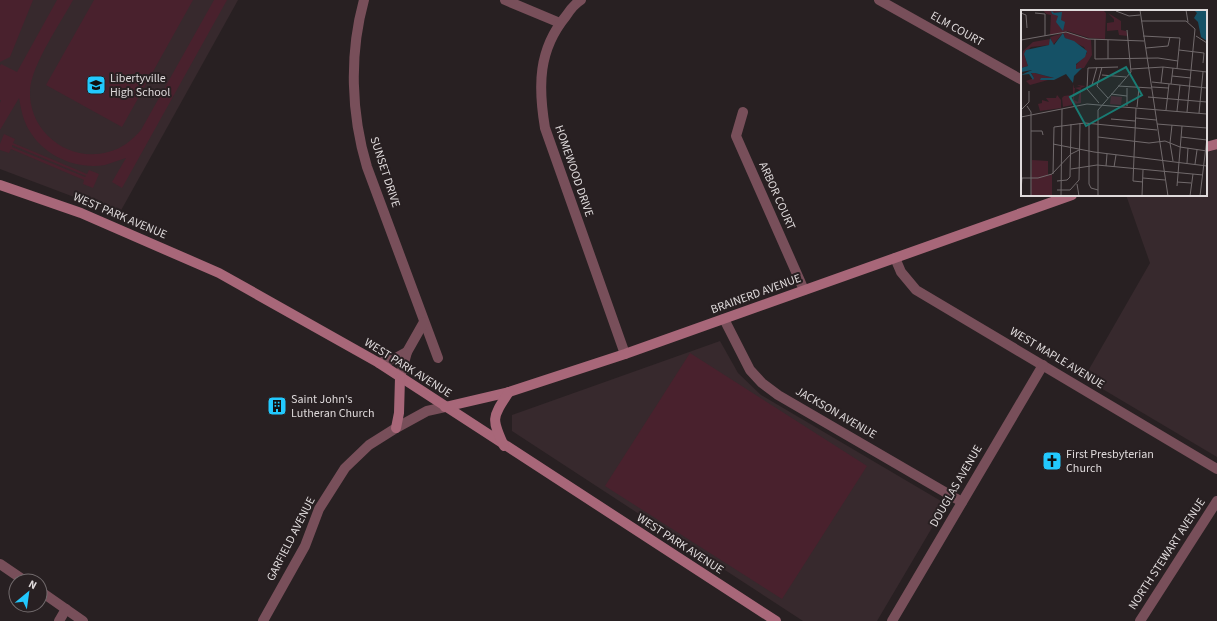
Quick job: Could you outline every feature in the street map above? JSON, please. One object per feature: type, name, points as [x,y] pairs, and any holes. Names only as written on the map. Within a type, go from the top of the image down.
[{"type":"main road","points":[[1207,147],[1217,144]]},
{"type":"main road","name":"WEST PARK AVENUE","points":[[0,185],[81,213],[213,270],[379,363],[504,446],[776,621]]},
{"type":"main road","name":"BRAINERD AVENUE","points":[[445,407],[509,392],[625,354],[1069,196]]},
{"type":"main road","points":[[396,428],[399,413],[400,378]]},
{"type":"main road","points":[[504,446],[495,426],[495,417],[509,392]]},
{"type":"street","name":"SUNSET DRIVE","points":[[364,0],[355,44],[354,69],[354,97],[361,147],[367,167],[438,358]]},
{"type":"street","points":[[505,0],[560,23]]},
{"type":"street","name":"HOMEWOOD DRIVE","points":[[581,0],[576,3],[560,23],[549,44],[543,63],[540,86],[541,103],[545,128],[625,354]]},
{"type":"street","name":"ELM COURT","points":[[879,0],[1021,79]]},
{"type":"street","name":"ARBOR COURT","points":[[743,112],[736,136],[804,290]]},
{"type":"street","name":"WEST MAPLE AVENUE","points":[[895,258],[902,272],[916,290],[1217,469]]},
{"type":"street","name":"JACKSON AVENUE","points":[[724,319],[750,370],[762,383],[778,395],[962,502]]},
{"type":"street","points":[[400,378],[407,352],[424,322]]},
{"type":"street","points":[[379,363],[396,358],[407,352]]},
{"type":"street","name":"DOUGLAS AVENUE","points":[[892,621],[1043,365]]},
{"type":"street","name":"GARFIELD AVENUE","points":[[262,621],[305,546],[319,509],[345,468],[369,445],[396,428],[427,411],[445,407]]},
{"type":"street","name":"NORTH STEWART AVENUE","points":[[1140,621],[1217,501]]},
{"type":"street","points":[[0,564],[13,573]]},
{"type":"street","points":[[48,597],[83,621]]},
{"type":"street","points":[[59,621],[66,609]]},
{"type":"shaded area","name":"Libertyville High School","points":[[0,0],[238,0],[119,214],[0,169]]},
{"type":"shaded area","points":[[0,0],[33,0],[10,57],[0,62]]},
{"type":"shaded area","points":[[57,0],[73,0],[47,44],[36,68],[30,90],[31,105],[36,119],[44,131],[54,141],[79,153],[93,154],[118,149],[130,141],[141,130],[214,0],[227,0],[122,188],[112,182],[126,158],[105,165],[94,166],[72,163],[52,154],[35,139],[29,130],[21,110],[19,98],[0,130],[0,66],[1,64],[17,72]]},
{"type":"shaded area","points":[[94,0],[193,0],[122,127],[46,85]]},
{"type":"shaded area","points":[[4,134],[15,139],[13,143],[87,174],[89,170],[99,174],[93,188],[83,184],[84,180],[11,149],[9,153],[0,150],[0,144]],"holes":[[[12,145],[86,176],[85,177],[12,147]]]},
{"type":"shaded area","points":[[1217,149],[1217,457],[1084,378],[1150,263],[1126,196],[1207,196],[1207,153]]},
{"type":"shaded area","points":[[720,341],[738,373],[761,395],[946,504],[877,621],[803,621],[512,431],[512,415]]},
{"type":"shaded area","points":[[690,353],[867,466],[782,599],[605,486]]},
{"type":"place","name":"Libertyville High School","points":[[96,85]]},
{"type":"place","name":"Saint John's Lutheran Church","points":[[277,406]]},
{"type":"place","name":"First Presbyterian Church","points":[[1052,461]]}]
